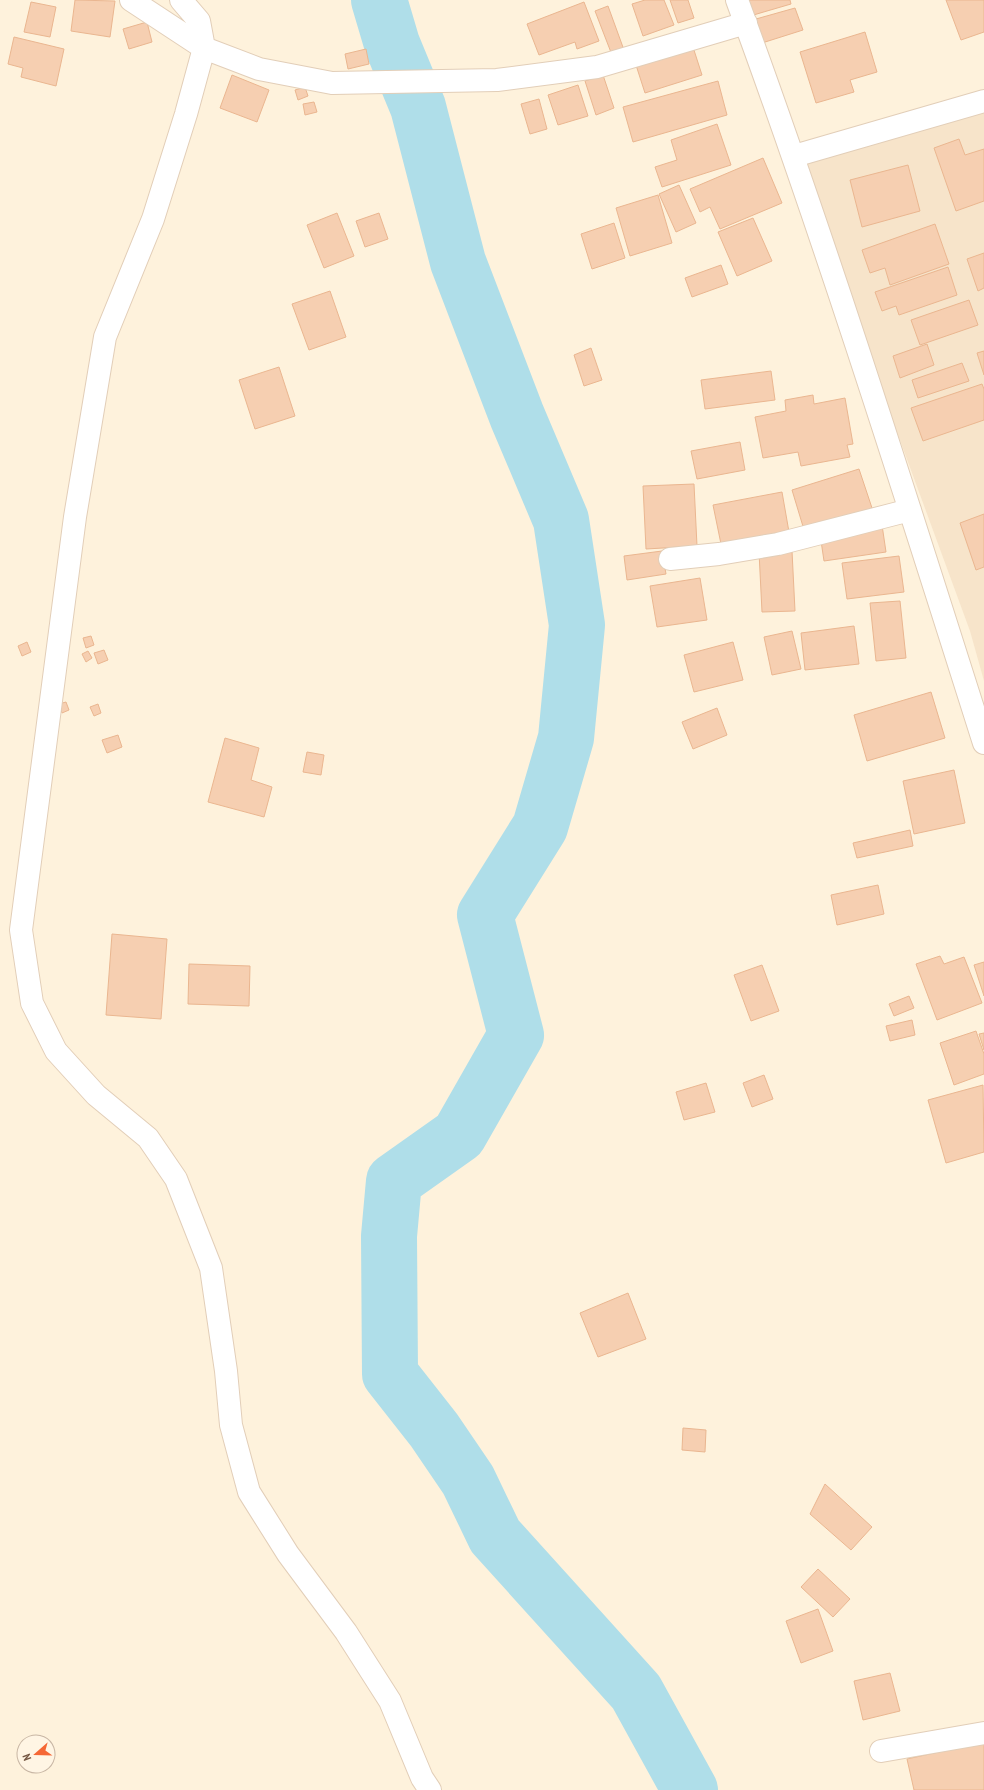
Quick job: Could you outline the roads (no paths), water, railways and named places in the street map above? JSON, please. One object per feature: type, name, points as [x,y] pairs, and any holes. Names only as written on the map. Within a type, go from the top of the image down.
[{"type":"street","points":[[131,0],[204,48],[259,69],[332,83],[497,80],[597,67],[746,23]]},
{"type":"street","points":[[181,0],[199,21],[204,48],[186,114],[153,219],[106,337],[75,517],[20,930],[32,1003],[56,1051],[96,1095],[148,1138],[176,1179],[211,1268],[226,1371],[231,1425],[249,1492],[288,1554],[346,1632],[390,1701],[422,1778],[430,1790]]},
{"type":"street","points":[[737,0],[794,156],[910,510],[984,743]]},
{"type":"street","points":[[794,156],[984,101]]},
{"type":"street","points":[[670,559],[719,554],[778,544],[910,510]]},
{"type":"street","points":[[881,1751],[984,1733]]},
{"type":"waterway","points":[[379,0],[392,44],[418,107],[458,262],[517,416],[561,520],[577,625],[566,738],[540,827],[485,915],[516,1035],[459,1135],[394,1181],[389,1236],[390,1374],[434,1430],[468,1480],[495,1536],[636,1692],[690,1790]]}]
